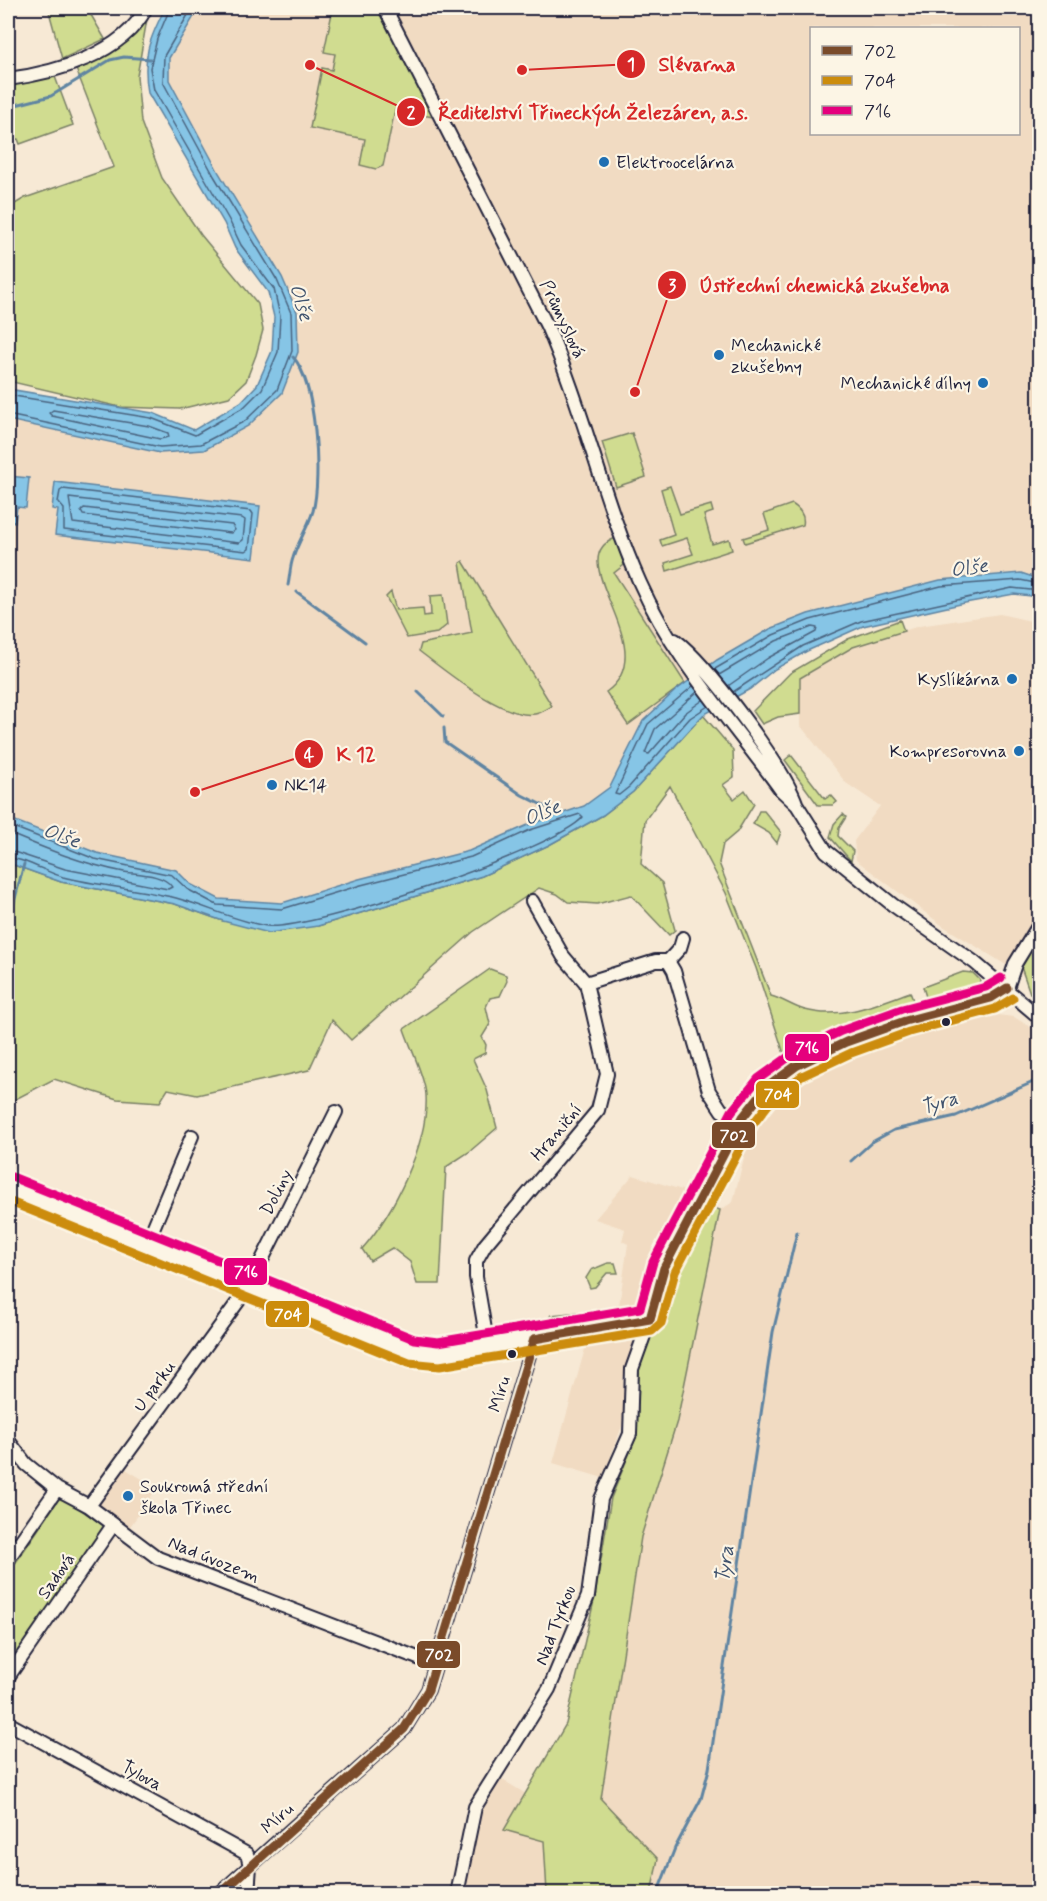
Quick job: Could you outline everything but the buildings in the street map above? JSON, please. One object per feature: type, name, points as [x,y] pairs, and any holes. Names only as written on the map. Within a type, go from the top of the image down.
[{"type":"street","points":[[8,79],[47,71],[95,54],[119,38],[146,8]]},
{"type":"street","name":"Průmyslová","points":[[385,8],[547,326],[570,378],[640,583],[657,617],[748,737],[781,790],[796,805],[826,851],[894,905],[1007,988],[1040,1018]]},
{"type":"street","name":"Hraniční","points":[[488,1347],[476,1262],[485,1245],[598,1110],[604,1094],[607,1074],[586,983],[563,956],[532,901]]},
{"type":"street","points":[[8,1188],[248,1288],[411,1351],[438,1354],[650,1319],[664,1268],[743,1117],[766,1088],[796,1066],[846,1042],[905,1021],[992,998],[1007,988],[1015,964],[1040,923]]},
{"type":"street","points":[[683,938],[671,966],[709,1091],[722,1111],[743,1117]]},
{"type":"street","points":[[586,983],[656,961],[671,966]]},
{"type":"street","name":"Doliny","points":[[248,1288],[336,1112]]},
{"type":"street","points":[[146,1245],[192,1136]]},
{"type":"street","name":"U parku","points":[[89,1506],[248,1288]]},
{"type":"street","name":"Nad Tyrkou","points":[[458,1893],[475,1807],[549,1689],[588,1596],[601,1499],[630,1434],[632,1369],[650,1319]]},
{"type":"street","name":"Míru","points":[[219,1893],[404,1728],[428,1690],[534,1339]]},
{"type":"street","name":"Nad úvozem","points":[[8,1440],[26,1464],[57,1489],[89,1506],[158,1558],[436,1665]]},
{"type":"street","points":[[8,1559],[57,1489]]},
{"type":"street","name":"Sadová","points":[[8,1677],[113,1525]]},
{"type":"street","name":"Tylova","points":[[8,1723],[247,1854],[250,1866]]},
{"type":"street","points":[[248,1893],[250,1866]]},
{"type":"shaded area","points":[[199,8],[1039,8],[1039,579],[1021,573],[993,575],[808,614],[625,758],[610,787],[584,806],[528,825],[469,851],[359,879],[282,903],[219,899],[190,884],[176,870],[97,853],[8,818],[8,420],[160,453],[204,450],[248,426],[297,312],[282,277],[219,173],[169,80],[169,58]]},
{"type":"shaded area","points":[[1000,614],[1039,623],[1039,990],[1024,976],[943,926],[856,860],[854,841],[880,806],[846,783],[800,725],[800,678],[853,647],[919,626]]},
{"type":"shaded area","points":[[980,1013],[1014,1017],[1040,1033],[1039,1893],[651,1893],[658,1859],[601,1799],[641,1537],[677,1421],[720,1210],[733,1202],[753,1121],[803,1077],[863,1048]]},
{"type":"shaded area","points":[[633,1175],[692,1193],[647,1286],[640,1310],[626,1314],[619,1306],[628,1244],[622,1241],[625,1229],[595,1219]]},
{"type":"shaded area","points":[[635,1329],[641,1331],[623,1378],[623,1423],[603,1478],[553,1463],[588,1338]]},
{"type":"shaded area","name":"Soukromá střední škola Třinec","points":[[124,1468],[157,1488],[129,1528],[98,1505]]},
{"type":"shaded area","points":[[498,1777],[526,1794],[504,1830],[545,1841],[547,1893],[464,1893],[481,1813]]},
{"type":"green space","points":[[48,8],[87,8],[105,39],[62,59]]},
{"type":"green space","points":[[333,8],[377,8],[433,117],[395,110],[383,166],[376,169],[360,165],[365,139],[310,128],[322,68],[332,70],[335,54],[324,52]]},
{"type":"green space","points":[[147,19],[137,76],[141,122],[162,178],[201,235],[258,304],[263,330],[246,381],[229,397],[180,409],[120,407],[8,381],[8,208],[25,198],[114,167],[76,69],[114,48]]},
{"type":"green space","points":[[54,74],[73,125],[20,144],[18,139],[8,140],[8,85]]},
{"type":"green space","points":[[632,433],[646,477],[616,487],[602,442]]},
{"type":"green space","points":[[670,486],[680,514],[711,505],[713,512],[704,515],[712,544],[729,539],[732,550],[667,571],[665,563],[693,554],[687,538],[662,546],[660,540],[674,535],[661,489]]},
{"type":"green space","points":[[792,504],[801,513],[803,525],[745,543],[743,538],[769,530],[764,514]]},
{"type":"green space","points":[[616,538],[624,565],[614,573],[685,683],[628,725],[606,692],[622,674],[625,653],[620,630],[598,564],[601,549]]},
{"type":"green space","points":[[463,561],[552,706],[546,710],[535,714],[522,714],[507,709],[474,692],[419,651],[421,644],[472,633],[460,563]]},
{"type":"green space","points":[[391,592],[396,610],[423,608],[424,616],[431,615],[430,596],[443,595],[447,625],[437,633],[407,638],[386,597]]},
{"type":"green space","points":[[900,620],[904,631],[853,647],[800,678],[800,714],[778,717],[762,724],[753,711],[790,673],[848,639]]},
{"type":"green space","points":[[703,715],[733,750],[734,777],[723,785],[734,799],[745,790],[754,804],[737,832],[723,844],[719,863],[771,996],[801,1009],[818,1013],[859,1009],[910,992],[914,1003],[817,1042],[786,1060],[756,968],[726,893],[670,786],[645,820],[641,864],[662,883],[675,930],[669,935],[631,895],[597,904],[568,902],[557,894],[539,888],[473,932],[351,1040],[332,1020],[309,1070],[197,1095],[168,1089],[160,1102],[117,1099],[54,1079],[8,1103],[8,863],[61,882],[175,904],[223,921],[318,926],[482,876],[549,845],[603,815],[633,792]]},
{"type":"green space","points":[[791,755],[825,799],[831,795],[837,802],[833,805],[818,805],[785,760]]},
{"type":"green space","points":[[759,811],[764,811],[781,832],[777,843],[769,833],[753,824]]},
{"type":"green space","points":[[843,814],[846,817],[839,828],[838,836],[853,851],[851,861],[830,837],[834,824]]},
{"type":"green space","points":[[1029,948],[1039,954],[1039,995],[1030,993],[1020,964]]},
{"type":"green space","points":[[490,969],[506,975],[507,981],[500,996],[490,998],[486,1007],[490,1024],[482,1037],[486,1045],[485,1053],[473,1059],[487,1090],[497,1128],[469,1152],[446,1167],[440,1284],[417,1284],[410,1262],[392,1248],[370,1261],[362,1249],[397,1198],[422,1134],[425,1088],[404,1029]]},
{"type":"green space","points":[[963,972],[973,973],[980,980],[978,987],[927,1000],[923,987]]},
{"type":"green space","points":[[708,1206],[720,1210],[677,1421],[641,1537],[601,1799],[658,1859],[651,1893],[547,1893],[544,1841],[504,1830],[566,1724],[595,1596],[611,1498],[637,1435],[639,1368],[685,1245]]},
{"type":"green space","points":[[608,1263],[615,1263],[618,1273],[607,1273],[595,1287],[590,1288],[586,1278],[591,1270]]},
{"type":"green space","points":[[605,1311],[604,1320],[575,1324],[566,1320],[551,1323],[546,1321],[551,1315]]},
{"type":"green space","points":[[61,1496],[107,1528],[8,1673],[8,1574]]},
{"type":"water","points":[[165,8],[199,8],[169,58],[169,80],[219,173],[282,277],[297,312],[298,352],[282,393],[248,426],[204,450],[160,453],[8,420],[8,389],[153,413],[194,430],[241,402],[257,385],[272,351],[274,317],[268,292],[235,248],[224,223],[148,93],[146,69],[148,49]]},
{"type":"water","points":[[8,476],[29,478],[26,508],[17,507],[15,522],[8,521]]},
{"type":"water","points":[[55,482],[260,506],[254,558],[55,535],[58,510],[52,509]]},
{"type":"water","points":[[1021,573],[1039,579],[1039,597],[1014,594],[863,626],[807,651],[775,669],[750,689],[703,715],[633,792],[603,815],[549,845],[482,876],[318,926],[269,933],[223,921],[175,904],[61,882],[8,863],[8,818],[97,853],[176,870],[190,884],[219,899],[282,903],[359,879],[469,851],[528,825],[584,806],[610,787],[643,721],[675,691],[717,660],[770,629],[808,614],[940,580]]},
{"type":"waterway","points":[[8,107],[51,96],[110,60],[124,57],[150,59]]},
{"type":"waterway","points":[[288,585],[293,558],[313,511],[317,476],[312,408],[301,369],[293,357]]},
{"type":"waterway","points":[[297,592],[365,642]]},
{"type":"waterway","points":[[418,692],[443,716]]},
{"type":"waterway","name":"Olše","points":[[444,728],[445,742],[522,795],[562,815]]},
{"type":"waterway","points":[[8,926],[24,864]]},
{"type":"waterway","name":"Tyra","points":[[851,1161],[872,1142],[894,1130],[956,1116],[1040,1077]]},
{"type":"waterway","name":"Tyra","points":[[657,1894],[675,1848],[701,1799],[709,1769],[773,1332],[797,1232]]},
{"type":"transit line","name":"716","points":[[12,1177],[414,1339],[438,1342],[640,1308],[653,1262],[732,1111],[758,1079],[790,1056],[841,1031],[902,1009],[986,987],[1001,978]]},
{"type":"transit line","name":"702","points":[[534,1339],[650,1319],[664,1268],[743,1117],[766,1088],[796,1066],[846,1042],[905,1021],[991,998],[1007,988]]},
{"type":"transit line","name":"704","points":[[8,1201],[409,1363],[440,1366],[652,1331],[661,1323],[675,1272],[753,1124],[774,1097],[802,1076],[851,1053],[909,1032],[995,1009],[1013,998]]},
{"type":"transit line","name":"702","points":[[220,1894],[404,1729],[428,1690],[534,1339]]},
{"type":"place","name":"Ředitelství Třineckých Železáren, a.s.","points":[[310,65]]},
{"type":"place","name":"Slévarna","points":[[522,70]]},
{"type":"place","name":"Elektroocelárna","points":[[604,162]]},
{"type":"place","name":"Mechanické zkušebny","points":[[719,355]]},
{"type":"place","name":"Mechanické dílny","points":[[983,383]]},
{"type":"place","name":"Ústřechní chemická zkušebna","points":[[635,392]]},
{"type":"place","name":"Kyslíkárna","points":[[1012,679]]},
{"type":"place","name":"Kompresorovna","points":[[1019,751]]},
{"type":"place","name":"NK14","points":[[272,785]]},
{"type":"place","name":"K 12","points":[[195,792]]},
{"type":"place","name":"Soukromá střední škola Třinec","points":[[128,1496]]}]
